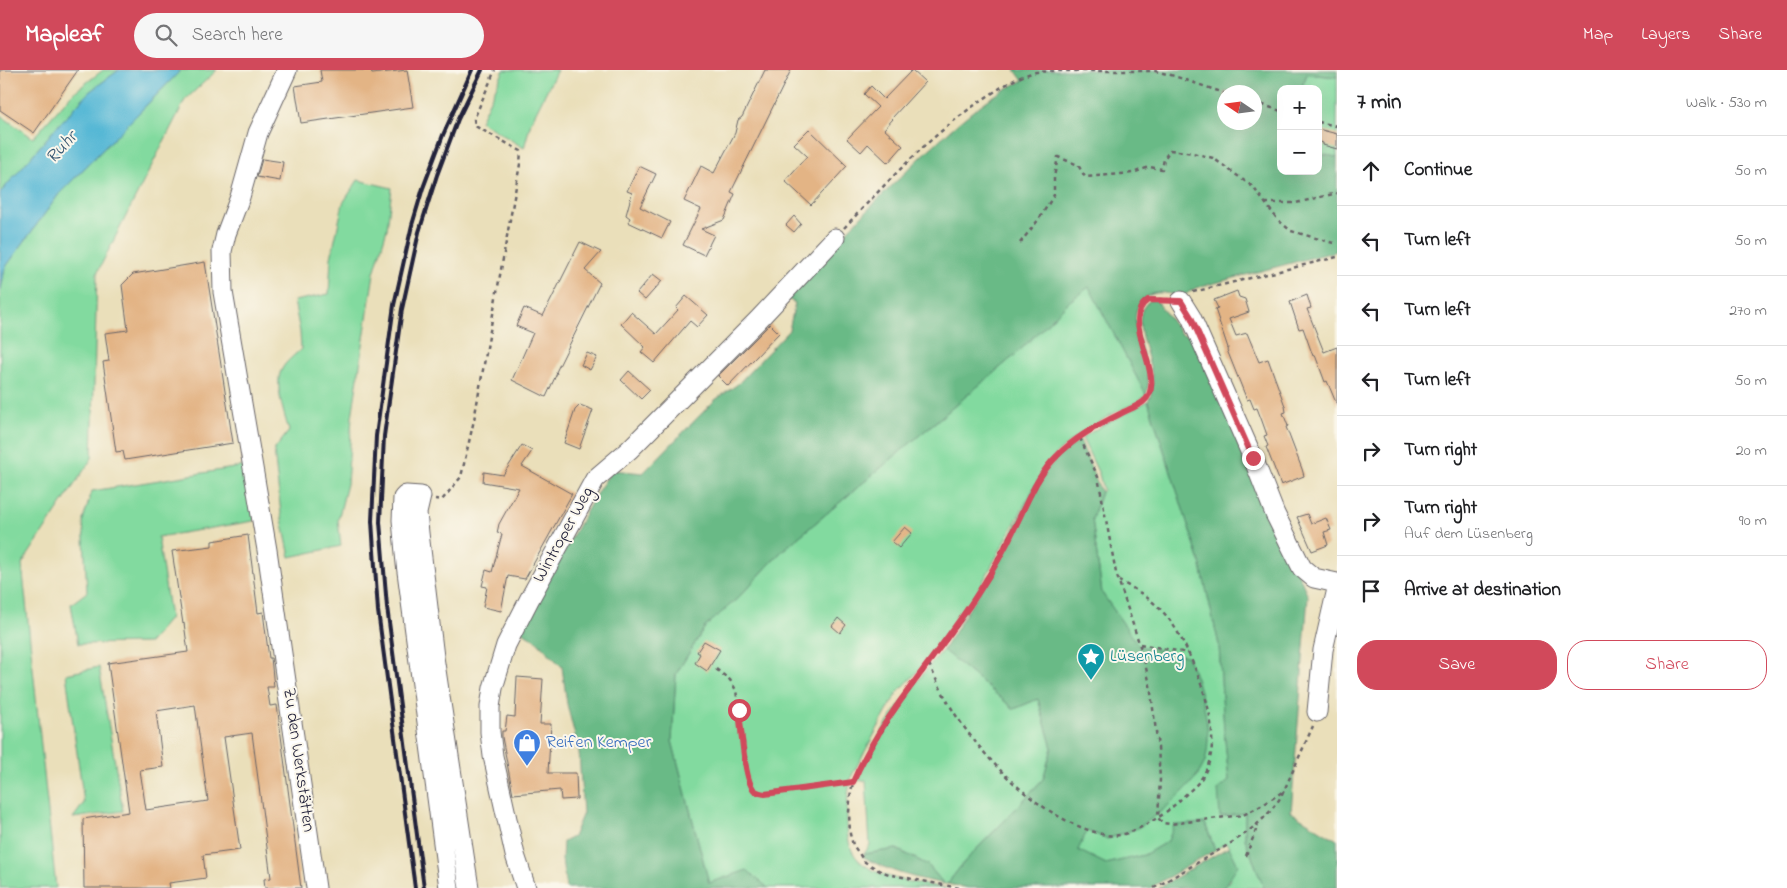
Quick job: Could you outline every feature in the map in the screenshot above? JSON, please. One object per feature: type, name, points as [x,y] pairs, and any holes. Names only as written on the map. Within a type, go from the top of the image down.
[{"type":"street","name":"Zu den Werkstätten","points":[[288,70],[264,119],[254,146],[243,187],[226,234],[222,251],[222,273],[223,292],[257,486],[316,888]]},
{"type":"street","name":"Wintroper Weg","points":[[526,888],[515,855],[493,756],[490,732],[492,688],[506,645],[595,478],[629,450],[758,320],[835,238]]},
{"type":"street","points":[[1181,301],[1191,317],[1275,514],[1302,568],[1314,578],[1337,582]]},
{"type":"street","points":[[449,888],[402,520],[403,498],[406,495],[421,496],[417,513],[434,657],[469,888]]},
{"type":"street","points":[[1317,712],[1323,650],[1337,589]]},
{"type":"path","points":[[421,496],[442,500],[461,477],[474,420],[514,206],[521,151],[475,126],[474,119],[495,70]]},
{"type":"path","points":[[835,238],[938,133],[1005,85],[1035,71],[1155,71],[1217,90]]},
{"type":"path","points":[[1262,105],[1277,110]]},
{"type":"path","points":[[1322,123],[1337,126]]},
{"type":"path","points":[[1020,242],[1039,219],[1054,195],[1054,177],[1058,157],[1078,164],[1085,177],[1133,174],[1149,167],[1162,169],[1164,159],[1170,150],[1213,158],[1252,187],[1278,220],[1291,231],[1337,244]]},
{"type":"path","points":[[1265,203],[1296,203],[1337,193]]},
{"type":"path","points":[[1197,290],[1337,257]]},
{"type":"path","points":[[958,888],[892,875],[880,871],[865,862],[853,844],[850,834],[849,812],[853,782],[858,769],[896,708],[961,620],[981,589],[1045,470],[1057,455],[1080,438],[1146,400],[1150,394],[1151,381],[1140,330],[1140,310],[1144,302],[1151,298],[1181,301]]},
{"type":"path","points":[[1080,438],[1098,477],[1119,581],[1140,644],[1152,693],[1160,779],[1158,818],[1163,823],[1170,824],[1243,815],[1263,805],[1285,790]]},
{"type":"path","points":[[928,663],[970,735],[1014,782],[1044,808],[1075,824],[1111,836],[1126,834],[1158,818],[1198,783],[1207,767],[1211,752],[1211,733],[1208,707],[1198,675],[1181,636],[1165,613],[1140,593],[1119,581]]},
{"type":"path","points":[[1140,644],[1188,653]]},
{"type":"path","points":[[716,668],[730,680],[736,690],[748,776],[755,792],[765,794],[853,782]]},
{"type":"path","points":[[1154,888],[1242,837],[1259,824],[1285,790],[1310,735],[1317,712]]},
{"type":"path","points":[[1246,856],[1259,824]]},
{"type":"green space","points":[[103,70],[119,70],[89,92],[0,193],[0,115],[33,138],[73,93]]},
{"type":"green space","points":[[181,70],[217,70],[185,100],[97,273],[92,458],[22,564],[56,888],[0,888],[0,294],[5,268],[59,194]]},
{"type":"green space","points":[[504,70],[557,70],[531,122],[524,148],[480,121]]},
{"type":"green space","points":[[1015,70],[1337,70],[1337,77],[1307,74],[1303,85],[1277,85],[1277,175],[1322,175],[1322,155],[1337,157],[1337,251],[1196,288],[1181,297],[1167,293],[1158,293],[1144,299],[1137,308],[1135,319],[1147,372],[1148,384],[1146,395],[1089,287],[1071,300],[1015,355],[782,551],[738,598],[705,627],[676,674],[672,741],[709,883],[747,870],[768,888],[566,888],[562,859],[563,842],[573,837],[583,813],[579,752],[567,704],[562,667],[536,640],[519,630],[598,491],[612,470],[643,473],[715,400],[738,384],[789,330],[795,303],[786,298],[802,280],[868,209],[920,158],[982,104],[1009,87],[1023,81]]},
{"type":"green space","points":[[1307,74],[1337,77],[1337,157],[1322,155],[1322,85],[1303,85]]},
{"type":"green space","points":[[358,180],[392,188],[387,229],[374,273],[352,417],[347,484],[338,520],[341,546],[290,557],[281,514],[274,450],[289,431],[279,391],[280,375],[286,363],[301,349],[294,301],[329,294],[331,258],[343,203]]},
{"type":"green space","points":[[1089,286],[1146,395],[1138,402],[1110,415],[1076,437],[1057,453],[1044,469],[979,589],[960,619],[927,662],[897,693],[852,775],[847,806],[848,834],[852,851],[859,860],[881,874],[946,888],[768,888],[747,871],[709,883],[672,741],[676,674],[705,627],[738,598],[782,551],[1015,355],[1071,300]]},
{"type":"green space","points":[[1150,300],[1156,300],[1181,334],[1195,337],[1308,596],[1291,812],[1337,840],[1337,888],[1264,888],[1245,839],[1245,813],[1220,817],[1218,789],[1229,781],[1219,645],[1200,562],[1148,401],[1152,389],[1152,376],[1141,334],[1140,321],[1142,309]]},
{"type":"green space","points":[[1148,401],[1200,562],[1219,645],[1229,781],[1220,817],[1245,812],[1245,839],[1264,888],[1223,888],[1230,880],[1229,847],[1226,843],[1215,850],[1205,823],[1144,855],[1106,864],[1077,850],[1087,831],[1197,777],[1205,761],[1208,739],[1187,656],[1139,647],[1102,593],[1092,519],[1103,490],[1099,474],[1082,438]]},
{"type":"green space","points":[[1080,440],[1101,492],[1092,519],[1102,593],[1139,646],[1187,656],[1201,694],[1208,736],[1205,761],[1201,770],[1176,799],[1137,828],[1108,839],[1087,831],[1078,850],[1106,864],[1144,855],[1168,841],[1174,825],[1205,823],[1215,850],[1150,888],[968,888],[947,884],[965,861],[1043,779],[1052,748],[1038,699],[1014,709],[943,650],[996,566],[1036,485],[1058,456]]},
{"type":"green space","points":[[246,466],[254,521],[158,537],[170,618],[149,643],[78,644],[71,604],[87,592],[83,520],[92,491]]},
{"type":"green space","points":[[943,650],[1014,709],[1038,699],[1052,748],[1043,779],[965,861],[947,884],[944,884],[928,865],[897,849],[864,854],[870,845],[866,780],[855,781],[873,746],[894,712]]},
{"type":"green space","points":[[99,667],[123,811],[73,818],[84,803],[66,674]]},
{"type":"green space","points":[[1229,847],[1238,865],[1223,888],[1158,888]]},
{"type":"green space","points":[[896,849],[928,865],[944,884],[912,877],[862,856],[864,854]]},
{"type":"water","name":"Ruhr","points":[[119,70],[181,70],[59,194],[5,268],[0,294],[0,193],[89,92]]},
{"type":"building","points":[[0,70],[78,70],[34,133],[0,110]]},
{"type":"building","points":[[320,70],[371,70],[372,74],[407,70],[413,107],[301,123],[295,86],[322,82]]},
{"type":"building","points":[[765,70],[791,70],[731,192],[735,194],[724,220],[701,229],[714,235],[704,255],[683,245],[701,209],[684,201],[701,166],[714,173],[735,133],[738,120],[742,117]]},
{"type":"building","points":[[912,70],[925,82],[884,129],[903,146],[888,163],[868,144],[861,152],[847,139],[878,107],[864,94],[871,86],[884,99]]},
{"type":"building","points":[[809,129],[847,166],[811,205],[785,181],[807,156],[794,144]]},
{"type":"building","points":[[1322,130],[1337,134],[1337,149],[1323,145]]},
{"type":"building","points":[[262,159],[283,162],[280,181],[257,177]]},
{"type":"building","points":[[639,166],[656,174],[640,207],[670,222],[662,238],[628,222],[630,218],[626,215],[632,193],[627,191]]},
{"type":"building","points":[[794,216],[801,224],[794,232],[786,225]]},
{"type":"building","points":[[580,242],[601,252],[585,270],[600,283],[556,372],[546,397],[512,380],[533,333],[516,326],[524,308],[543,316]]},
{"type":"building","points":[[205,262],[233,443],[125,460],[123,451],[116,452],[103,362],[109,361],[105,333],[128,330],[122,285],[133,274]]},
{"type":"building","points":[[653,274],[662,281],[645,300],[637,293]]},
{"type":"building","points":[[1237,291],[1239,297],[1245,299],[1249,312],[1229,319],[1236,336],[1247,333],[1259,362],[1268,359],[1285,406],[1286,412],[1283,413],[1288,426],[1286,427],[1304,476],[1281,485],[1266,447],[1268,446],[1264,436],[1267,435],[1262,421],[1257,408],[1254,409],[1250,399],[1247,400],[1227,350],[1228,348],[1215,309],[1218,308],[1214,300]]},
{"type":"building","points":[[1307,295],[1311,308],[1307,309],[1324,352],[1337,347],[1337,405],[1327,381],[1325,382],[1315,355],[1313,356],[1303,328],[1299,329],[1290,302]]},
{"type":"building","points":[[686,296],[708,315],[697,327],[690,321],[654,363],[641,352],[645,347],[621,324],[631,312],[656,334],[678,310],[676,308]]},
{"type":"building","points":[[770,324],[779,333],[728,386],[718,376]]},
{"type":"building","points":[[587,353],[597,357],[590,370],[581,365]]},
{"type":"building","points":[[629,371],[650,390],[641,399],[621,380]]},
{"type":"building","points":[[580,405],[593,410],[579,449],[564,443],[575,410]]},
{"type":"building","points":[[522,445],[532,451],[522,466],[572,494],[525,579],[508,576],[501,611],[483,607],[487,587],[482,586],[486,570],[492,572],[502,534],[497,533],[499,524],[519,488],[483,482],[484,472],[503,475]]},
{"type":"building","points":[[1307,514],[1311,524],[1326,518],[1331,530],[1324,532],[1328,545],[1312,551],[1297,517]]},
{"type":"building","points":[[905,527],[912,533],[899,548],[892,542]]},
{"type":"building","points":[[248,535],[258,613],[263,612],[269,658],[271,658],[274,687],[267,687],[270,706],[277,705],[301,888],[265,888],[264,879],[271,878],[252,733],[224,737],[240,850],[203,855],[206,878],[169,883],[170,888],[84,888],[83,819],[129,812],[108,663],[188,652],[172,551],[212,546],[212,541]],"holes":[[[195,705],[208,801],[146,810],[140,770],[163,767],[156,711]]]},
{"type":"building","points":[[838,618],[846,625],[840,633],[832,626]]},
{"type":"building","points":[[704,641],[720,650],[707,671],[695,663],[700,654],[697,652]]},
{"type":"building","points":[[517,677],[543,679],[540,724],[551,724],[548,773],[576,773],[577,799],[561,800],[560,790],[513,794],[502,731],[505,731],[507,716],[515,717]]},
{"type":"railway","points":[[415,888],[378,611],[372,521],[376,436],[394,305],[412,225],[423,188],[443,135],[472,70]]},
{"type":"railway","points":[[424,888],[387,607],[380,522],[384,436],[402,309],[419,232],[437,175],[458,119],[482,70]]},
{"type":"place","name":"Lüsenberg","points":[[1091,681]]},
{"type":"place","name":"Reifen Kemper","points":[[527,767]]},
{"type":"route","points":[[739,710],[748,776],[755,792],[765,794],[853,782],[858,769],[896,708],[944,644],[981,589],[1045,470],[1057,455],[1080,438],[1142,403],[1150,394],[1150,373],[1138,321],[1144,302],[1151,298],[1181,301],[1191,317],[1253,458]]}]
